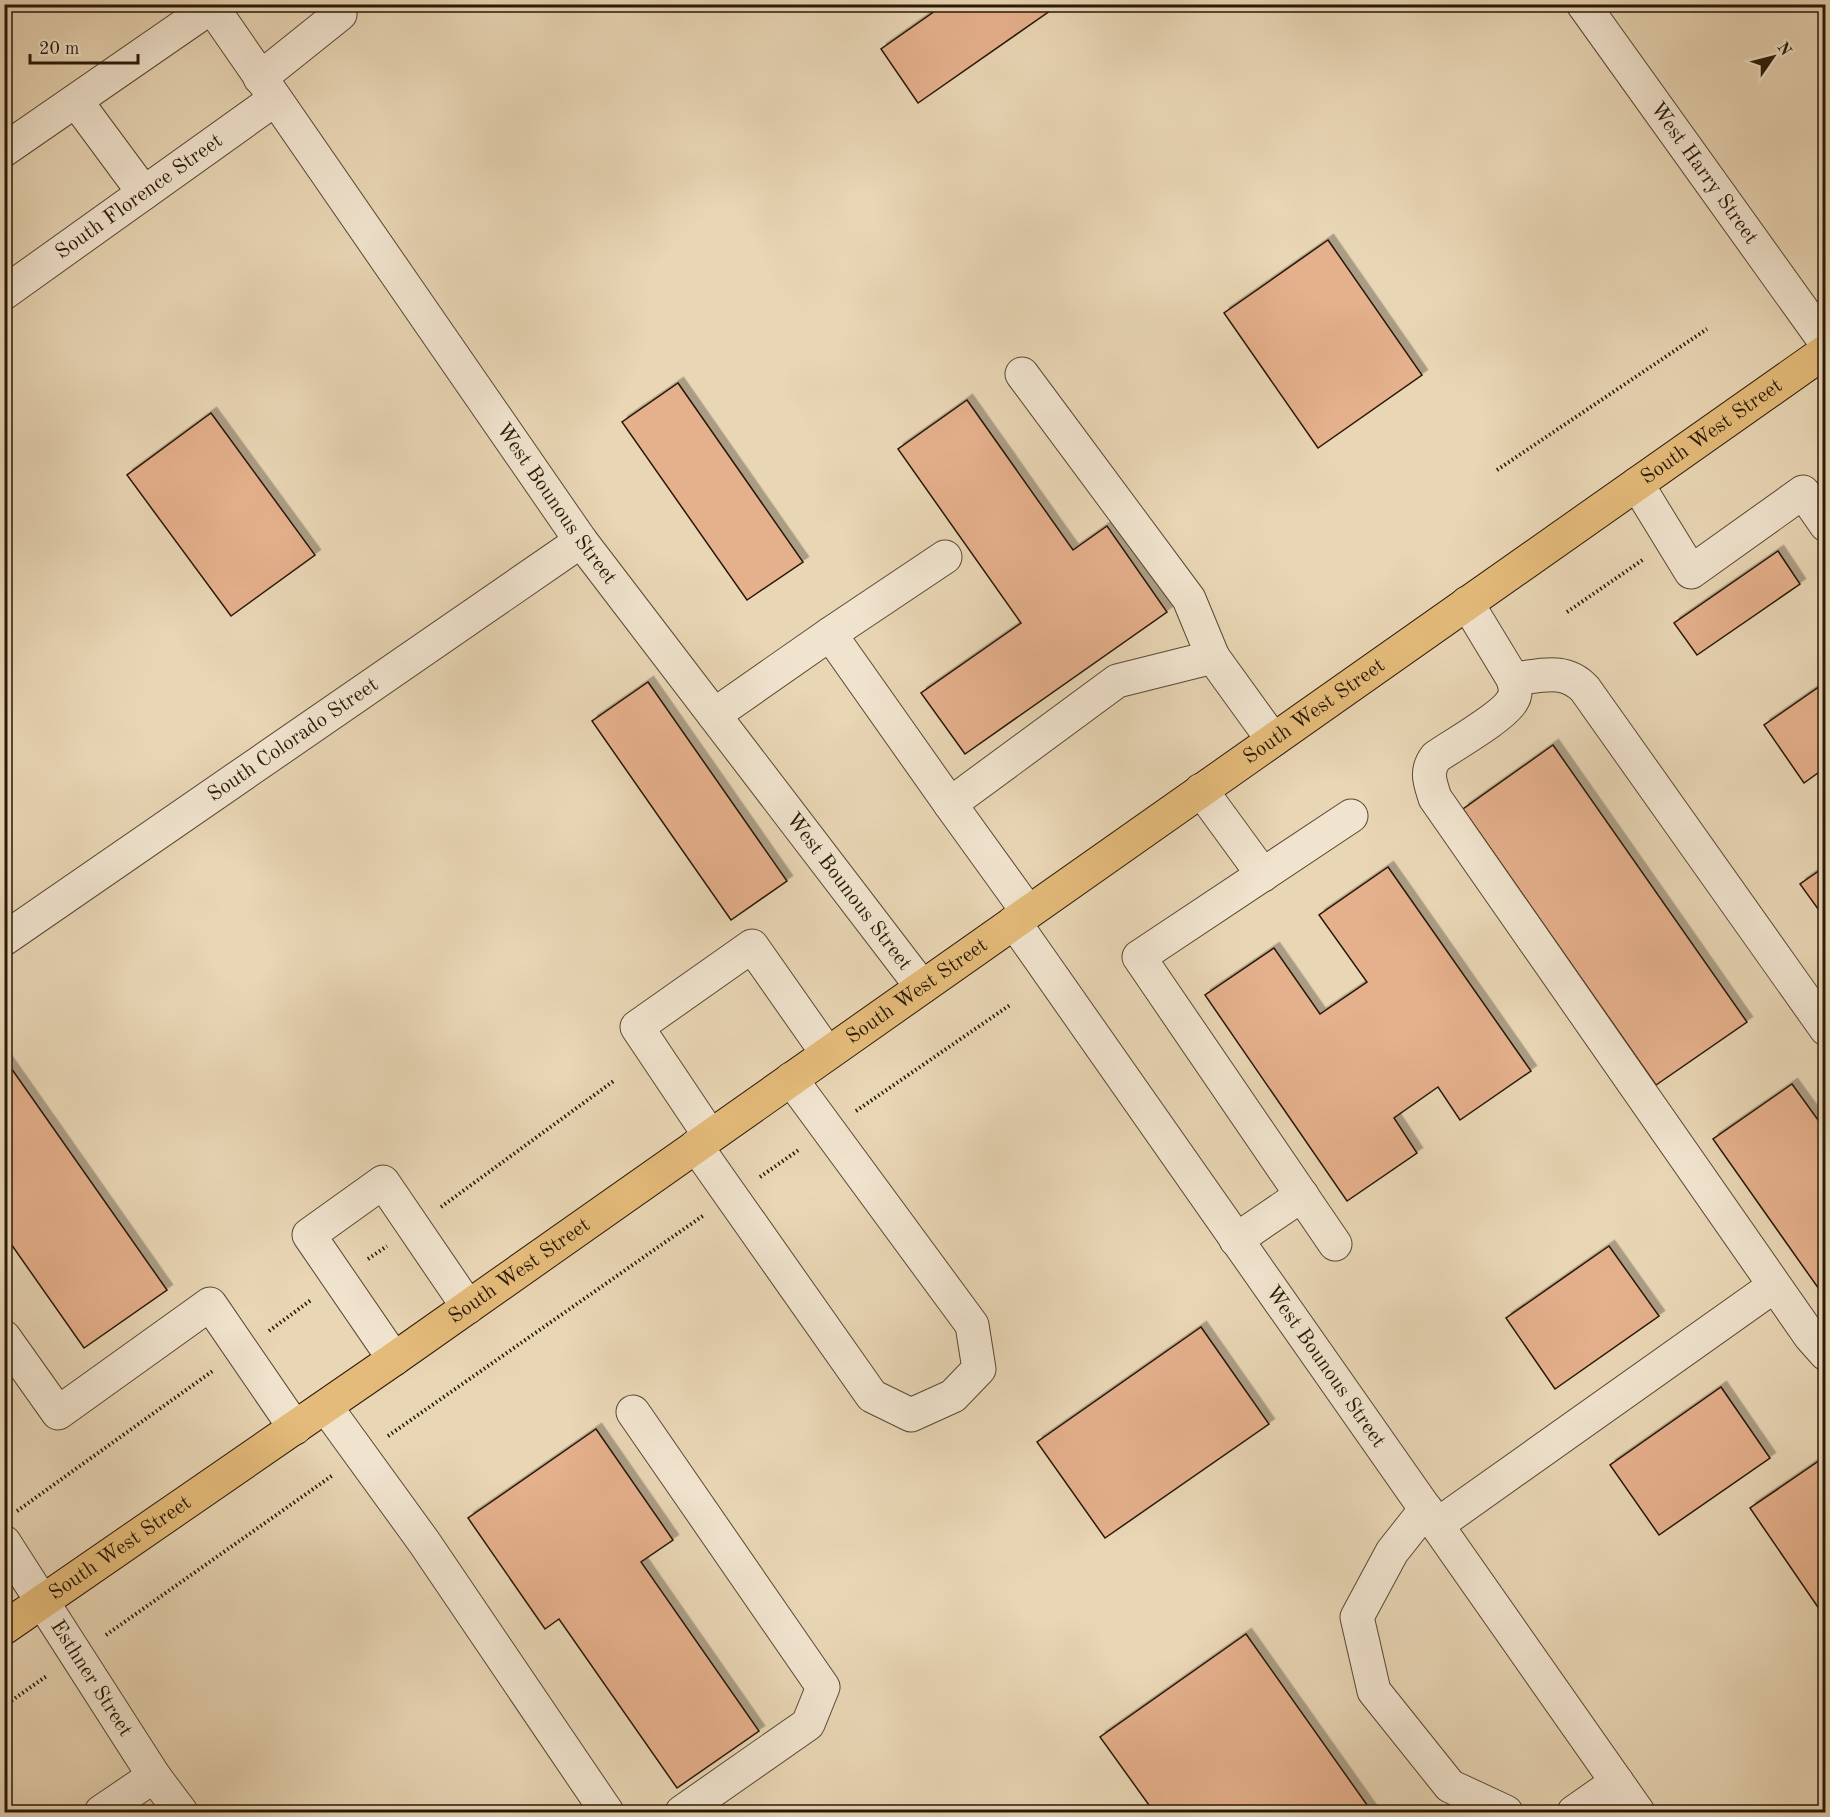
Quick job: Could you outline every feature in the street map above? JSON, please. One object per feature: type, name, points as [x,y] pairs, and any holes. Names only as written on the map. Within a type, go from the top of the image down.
[{"type":"main road","name":"South West Street","points":[[4,1628],[326,1407],[1826,351]]},
{"type":"street","name":"South Florence Street","points":[[4,293],[144,194],[267,89],[340,14],[338,4]]},
{"type":"street","name":"West Harry Street","points":[[1584,4],[1826,343]]},
{"type":"street","name":"West Bounous Street","points":[[211,6],[581,541],[922,987]]},
{"type":"street","points":[[4,150],[211,6]]},
{"type":"street","points":[[76,100],[144,194]]},
{"type":"street","points":[[1022,374],[1189,599],[1213,657],[1273,740]]},
{"type":"street","points":[[1637,484],[1690,572],[1803,492],[1826,525]]},
{"type":"street","name":"South Colorado Street","points":[[4,939],[581,541]]},
{"type":"street","points":[[714,715],[945,557]]},
{"type":"street","points":[[1467,603],[1513,679],[1514,700],[1505,711],[1436,757],[1430,764],[1428,775],[1435,798],[1774,1286],[1826,1354]]},
{"type":"street","name":"West Bounous Street","points":[[830,634],[950,804],[1021,917],[1236,1240],[1638,1812]]},
{"type":"street","points":[[950,804],[1117,681],[1213,657]]},
{"type":"street","points":[[1513,679],[1568,676],[1585,689],[1826,1029]]},
{"type":"street","points":[[1201,790],[1263,875]]},
{"type":"street","points":[[1335,1244],[1139,957],[1351,816]]},
{"type":"street","points":[[791,1079],[972,1325],[979,1369],[953,1396],[911,1415],[872,1396],[731,1197],[703,1141],[637,1027],[752,946],[827,1053]]},
{"type":"street","points":[[394,1359],[309,1235],[382,1182],[468,1306]]},
{"type":"street","points":[[1236,1240],[1302,1195]]},
{"type":"street","points":[[1506,1812],[1450,1786],[1374,1691],[1357,1617],[1392,1552],[1431,1517],[1774,1286]]},
{"type":"street","points":[[4,1337],[58,1413],[210,1304],[295,1428]]},
{"type":"street","points":[[326,1407],[424,1542],[608,1812]]},
{"type":"street","points":[[633,1412],[823,1687],[808,1724],[682,1812]]},
{"type":"street","name":"Esthner Street","points":[[4,1542],[154,1776],[181,1812]]},
{"type":"street","points":[[101,1812],[154,1776]]},
{"type":"street","points":[[1574,1812],[1617,1782]]},
{"type":"path","points":[[1497,471],[1707,329]]},
{"type":"path","points":[[4,1706],[731,1197],[1010,1005]]},
{"type":"building","points":[[945,4],[1056,4],[1057,6],[918,103],[881,49]]},
{"type":"building","points":[[1328,240],[1422,375],[1318,448],[1224,313]]},
{"type":"building","points":[[678,383],[803,562],[747,600],[622,422]]},
{"type":"building","points":[[967,400],[1073,550],[1107,526],[1167,612],[965,754],[921,693],[1021,623],[898,449]]},
{"type":"building","points":[[211,413],[315,555],[231,616],[127,475]]},
{"type":"building","points":[[1778,551],[1800,584],[1697,655],[1674,623]]},
{"type":"building","points":[[648,682],[787,881],[731,920],[592,721]]},
{"type":"building","points":[[1826,682],[1826,767],[1804,783],[1764,725]]},
{"type":"building","points":[[1553,745],[1747,1022],[1656,1085],[1463,809]]},
{"type":"building","points":[[1826,866],[1826,920],[1800,884]]},
{"type":"building","points":[[1388,867],[1531,1071],[1460,1120],[1438,1087],[1394,1118],[1417,1153],[1347,1201],[1205,995],[1274,948],[1320,1014],[1367,982],[1319,915]]},
{"type":"building","points":[[4,1058],[167,1290],[84,1348],[4,1234]]},
{"type":"building","points":[[1792,1084],[1826,1131],[1826,1299],[1713,1139]]},
{"type":"building","points":[[1609,1246],[1659,1316],[1555,1389],[1506,1318]]},
{"type":"building","points":[[1201,1327],[1269,1424],[1105,1538],[1037,1442]]},
{"type":"building","points":[[1721,1387],[1770,1458],[1659,1535],[1610,1465]]},
{"type":"building","points":[[596,1429],[673,1540],[641,1562],[759,1731],[677,1788],[559,1619],[545,1629],[468,1518]]},
{"type":"building","points":[[1826,1456],[1826,1615],[1824,1616],[1750,1508]]},
{"type":"building","points":[[1246,1634],[1372,1812],[1154,1812],[1100,1737]]}]
